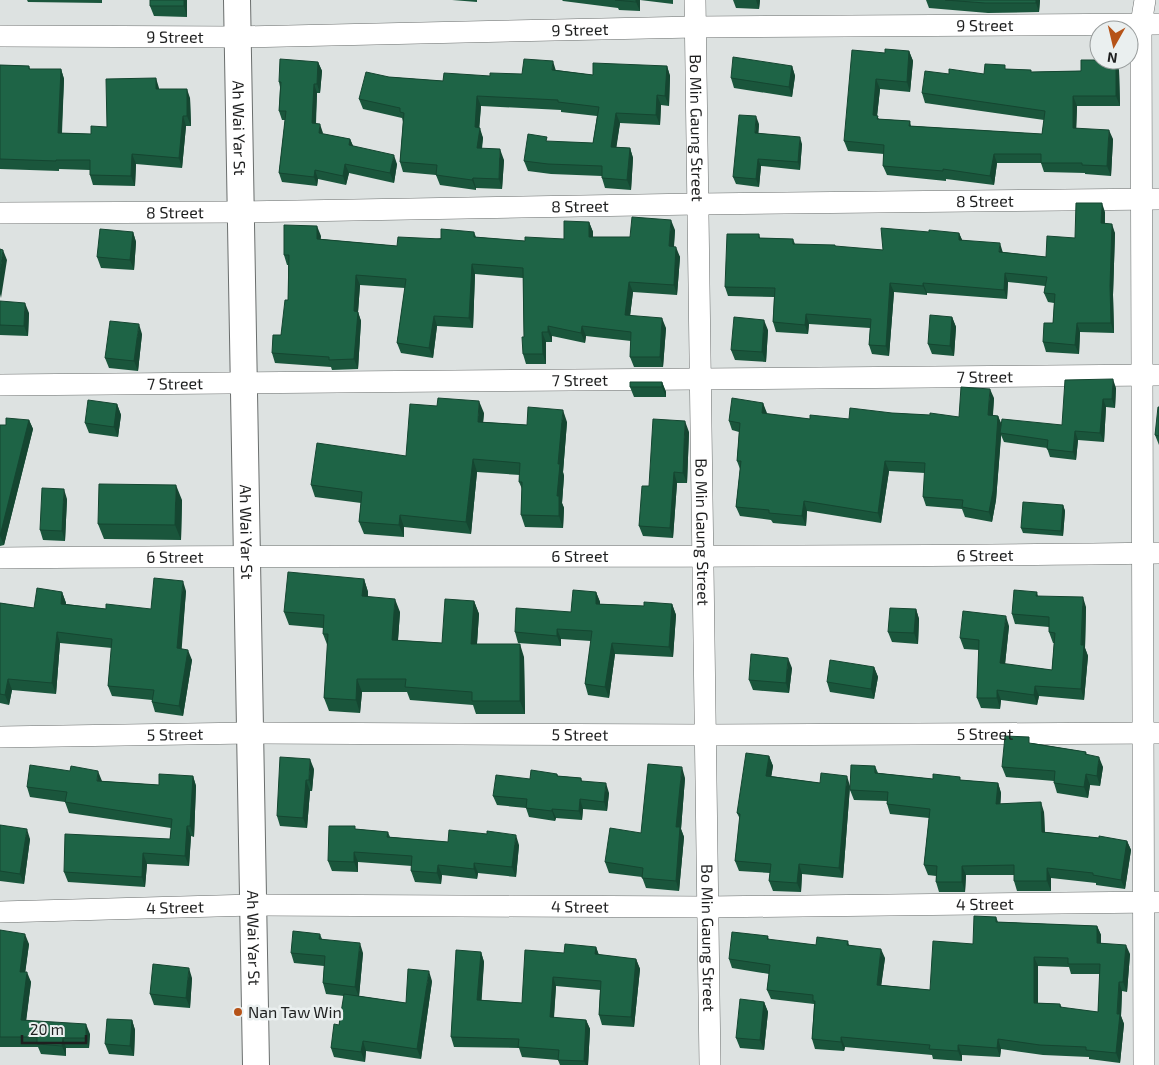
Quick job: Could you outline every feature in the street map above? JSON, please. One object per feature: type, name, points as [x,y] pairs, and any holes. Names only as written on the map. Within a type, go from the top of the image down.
[{"type":"street","name":"Ah Wai Yar St","points":[[237,0],[256,1065]]},
{"type":"street","name":"Bo Min Gaung Street","points":[[695,0],[710,1065]]},
{"type":"street","points":[[1144,1065],[1152,902],[1150,24],[1145,0]]},
{"type":"street","name":"9 Street","points":[[0,36],[237,37],[695,28],[1150,24]]},
{"type":"street","name":"8 Street","points":[[0,213],[241,212],[1150,199]]},
{"type":"street","name":"7 Street","points":[[0,385],[1151,375]]},
{"type":"street","name":"6 Street","points":[[0,558],[1151,553]]},
{"type":"street","name":"5 Street","points":[[0,737],[250,733],[705,736],[1151,733]]},
{"type":"street","name":"4 Street","points":[[0,912],[253,905],[707,907],[1152,902]]},
{"type":"building","points":[[150,0],[184,0],[184,6],[150,6]]},
{"type":"building","points":[[615,0],[636,0],[636,2]]},
{"type":"building","points":[[945,0],[1036,0],[1036,3],[985,3]]},
{"type":"building","points":[[885,49],[909,51],[907,82],[876,79],[873,115],[878,116],[877,119],[910,121],[909,126],[1042,134],[1045,111],[922,93],[925,71],[949,74],[949,69],[984,74],[985,64],[1005,65],[1005,69],[1031,70],[1031,72],[1081,71],[1081,60],[1089,60],[1089,70],[1116,70],[1116,96],[1073,96],[1073,128],[1109,130],[1107,166],[1082,165],[1082,163],[1041,163],[1041,154],[994,154],[990,176],[943,169],[943,171],[883,166],[884,145],[844,141],[852,50],[885,53]]},
{"type":"building","points":[[733,57],[792,66],[789,87],[731,78]]},
{"type":"building","points":[[280,59],[318,62],[317,84],[314,84],[312,123],[320,124],[319,133],[350,139],[349,145],[394,155],[390,173],[345,164],[343,176],[315,170],[314,177],[279,173],[286,111],[279,111]]},
{"type":"building","points":[[524,59],[553,61],[552,70],[593,75],[593,63],[667,66],[665,96],[657,95],[656,115],[616,113],[611,147],[630,148],[627,180],[602,178],[602,166],[524,161],[528,134],[547,137],[546,141],[593,143],[599,107],[558,102],[558,100],[477,96],[475,127],[480,128],[477,148],[500,149],[499,179],[473,178],[472,180],[436,175],[437,165],[400,162],[404,113],[400,112],[400,108],[359,99],[366,72],[389,77],[443,81],[444,73],[490,76],[490,73],[522,74]]},
{"type":"building","points":[[0,65],[29,66],[29,69],[61,69],[58,133],[91,134],[91,126],[107,127],[106,79],[156,78],[156,89],[187,89],[187,116],[183,116],[179,158],[132,154],[131,176],[90,175],[90,160],[0,159]]},
{"type":"building","points":[[739,115],[756,116],[755,133],[800,137],[798,162],[758,159],[756,179],[733,177]]},
{"type":"building","points":[[1076,203],[1102,203],[1101,223],[1112,224],[1111,323],[1077,323],[1075,345],[1043,342],[1044,323],[1053,323],[1055,294],[1044,293],[1047,277],[1005,273],[1004,290],[923,283],[923,286],[890,283],[886,346],[869,345],[871,319],[806,314],[805,325],[773,322],[775,288],[725,287],[727,234],[759,234],[759,238],[793,239],[793,244],[835,245],[883,250],[881,228],[929,232],[929,230],[959,233],[959,240],[1000,243],[999,252],[1046,257],[1047,236],[1075,238]]},
{"type":"building","points":[[632,217],[671,220],[669,246],[676,247],[674,285],[629,282],[625,315],[662,318],[660,357],[630,357],[631,332],[582,326],[581,333],[548,326],[548,332],[542,332],[543,354],[523,354],[523,268],[472,264],[469,318],[434,316],[429,348],[397,343],[406,279],[356,275],[354,311],[358,312],[354,359],[329,360],[329,357],[272,353],[273,335],[281,335],[285,300],[288,300],[289,255],[284,255],[284,225],[317,226],[317,239],[397,246],[398,237],[441,239],[441,229],[474,232],[474,237],[525,241],[525,237],[564,239],[564,221],[589,222],[589,237],[630,237]]},
{"type":"building","points":[[100,229],[133,232],[130,260],[97,257]]},
{"type":"building","points":[[0,249],[3,250],[0,272]]},
{"type":"building","points":[[0,301],[25,303],[24,326],[0,325]]},
{"type":"building","points":[[930,315],[952,317],[950,346],[928,344]]},
{"type":"building","points":[[734,317],[764,320],[762,352],[731,350]]},
{"type":"building","points":[[110,321],[139,324],[134,361],[105,358]]},
{"type":"building","points":[[1113,379],[1112,399],[1103,399],[1100,433],[1075,431],[1073,452],[1047,449],[1048,440],[1000,433],[1002,419],[1062,425],[1065,380]]},
{"type":"building","points":[[630,382],[662,382],[662,387],[630,387]]},
{"type":"building","points":[[961,387],[990,389],[988,415],[998,416],[993,491],[989,512],[962,507],[963,500],[923,497],[925,463],[885,461],[878,513],[804,501],[802,516],[736,507],[741,461],[737,461],[740,423],[729,421],[732,398],[763,403],[762,413],[810,419],[810,415],[849,419],[850,408],[892,413],[930,415],[930,413],[959,417]]},
{"type":"building","points":[[438,398],[479,401],[478,422],[527,425],[528,407],[563,410],[558,464],[560,464],[557,496],[559,496],[559,516],[521,515],[522,482],[519,482],[520,463],[473,459],[466,522],[400,515],[399,525],[359,522],[362,492],[311,485],[317,443],[406,456],[410,404],[437,406]]},
{"type":"building","points":[[88,400],[117,404],[114,427],[85,423]]},
{"type":"building","points":[[1159,407],[1159,436],[1155,435]]},
{"type":"building","points":[[6,418],[29,420],[0,536],[0,425],[6,425]]},
{"type":"building","points":[[653,419],[685,421],[683,473],[674,472],[670,528],[639,526],[642,486],[649,486]]},
{"type":"building","points":[[99,484],[176,485],[175,525],[98,524]]},
{"type":"building","points":[[42,488],[64,489],[62,531],[40,530]]},
{"type":"building","points":[[1023,502],[1063,505],[1061,531],[1021,528]]},
{"type":"building","points":[[288,572],[364,579],[362,596],[395,599],[392,640],[442,643],[445,599],[474,601],[471,644],[520,644],[520,701],[472,701],[472,692],[405,687],[406,679],[357,679],[356,700],[324,698],[328,634],[323,634],[324,615],[284,612]]},
{"type":"building","points":[[154,578],[183,581],[177,648],[188,650],[179,706],[152,702],[154,690],[108,686],[112,639],[57,632],[52,683],[8,679],[5,695],[0,694],[0,603],[34,608],[37,588],[62,592],[61,604],[106,609],[106,604],[151,609]]},
{"type":"building","points":[[573,590],[596,592],[596,604],[644,606],[644,602],[672,604],[669,647],[612,643],[605,687],[585,684],[592,631],[557,629],[557,636],[515,632],[516,608],[571,612]]},
{"type":"building","points":[[1014,590],[1037,592],[1036,596],[1083,597],[1081,645],[1084,645],[1081,689],[1035,686],[1034,695],[997,690],[997,698],[977,698],[979,640],[960,638],[963,611],[1006,616],[1000,663],[1052,670],[1055,633],[1049,632],[1049,617],[1012,614]]},
{"type":"building","points":[[890,608],[916,609],[914,633],[888,632]]},
{"type":"building","points":[[751,654],[788,658],[786,683],[749,680]]},
{"type":"building","points":[[830,660],[874,667],[871,689],[827,682]]},
{"type":"building","points":[[1005,736],[1029,737],[1029,743],[1086,752],[1085,754],[1099,757],[1097,776],[1086,774],[1084,787],[1054,783],[1055,771],[1002,767]]},
{"type":"building","points":[[746,753],[769,756],[766,776],[820,783],[821,773],[847,776],[839,868],[799,864],[797,883],[769,881],[771,864],[735,861],[740,814],[737,813]]},
{"type":"building","points":[[280,757],[310,759],[303,818],[277,816]]},
{"type":"building","points":[[648,764],[682,767],[676,827],[680,827],[676,881],[642,878],[643,868],[605,862],[610,828],[641,833]]},
{"type":"building","points":[[30,765],[70,771],[71,766],[98,771],[97,781],[159,785],[159,774],[193,776],[190,826],[187,826],[185,856],[143,853],[142,877],[64,872],[65,834],[170,839],[172,819],[65,802],[67,792],[27,787]]},
{"type":"building","points":[[851,765],[875,766],[875,773],[933,779],[933,774],[960,777],[960,780],[998,783],[996,804],[1041,802],[1042,832],[1099,838],[1099,836],[1127,841],[1121,880],[1093,875],[1093,873],[1047,868],[1047,881],[1014,881],[1014,865],[962,866],[962,882],[936,882],[937,866],[924,865],[930,809],[887,804],[888,792],[850,790]]},
{"type":"building","points":[[531,770],[557,774],[557,776],[581,778],[581,781],[606,783],[604,802],[580,799],[579,811],[552,809],[552,811],[526,808],[527,799],[493,796],[496,775],[530,779]]},
{"type":"building","points":[[0,825],[27,829],[20,874],[0,871]]},
{"type":"building","points":[[329,826],[355,826],[355,829],[388,832],[387,837],[448,842],[449,830],[487,834],[487,831],[516,835],[512,867],[474,863],[474,869],[438,865],[437,873],[411,871],[412,856],[354,852],[354,862],[328,861]]},
{"type":"building","points":[[974,916],[996,917],[996,922],[1097,926],[1097,943],[1126,945],[1123,982],[1119,982],[1117,1014],[1120,1014],[1116,1053],[1086,1050],[1086,1047],[1040,1045],[998,1039],[997,1048],[958,1045],[958,1051],[929,1049],[930,1045],[841,1037],[841,1042],[812,1039],[815,1001],[813,1001],[813,995],[767,990],[770,965],[729,959],[732,932],[768,936],[767,939],[816,945],[817,937],[848,941],[847,945],[881,949],[877,985],[930,990],[933,941],[973,944]],"holes":[[[1034,957],[1068,958],[1068,964],[1100,964],[1098,1012],[1060,1007],[1060,1004],[1034,1003]]]},
{"type":"building","points":[[0,930],[25,934],[20,972],[27,972],[21,1020],[86,1024],[86,1038],[63,1038],[62,1046],[37,1044],[37,1037],[0,1037]]},
{"type":"building","points":[[293,931],[320,934],[319,939],[360,943],[355,987],[323,983],[325,956],[291,953]]},
{"type":"building","points":[[565,944],[596,947],[595,954],[636,959],[631,1017],[599,1015],[601,981],[553,977],[550,1017],[586,1020],[584,1061],[558,1060],[559,1050],[518,1047],[519,1039],[451,1037],[456,950],[481,952],[477,1000],[522,1003],[525,950],[564,953]]},
{"type":"building","points":[[153,964],[189,968],[186,998],[150,994]]},
{"type":"building","points":[[408,969],[429,971],[417,1049],[363,1041],[361,1052],[331,1048],[334,1024],[339,1025],[344,994],[406,1003]]},
{"type":"building","points":[[740,999],[764,1002],[760,1040],[736,1038]]},
{"type":"building","points":[[107,1019],[132,1020],[130,1046],[105,1044]]},
{"type":"place","name":"Nan Taw Win","points":[[238,1012]]}]
